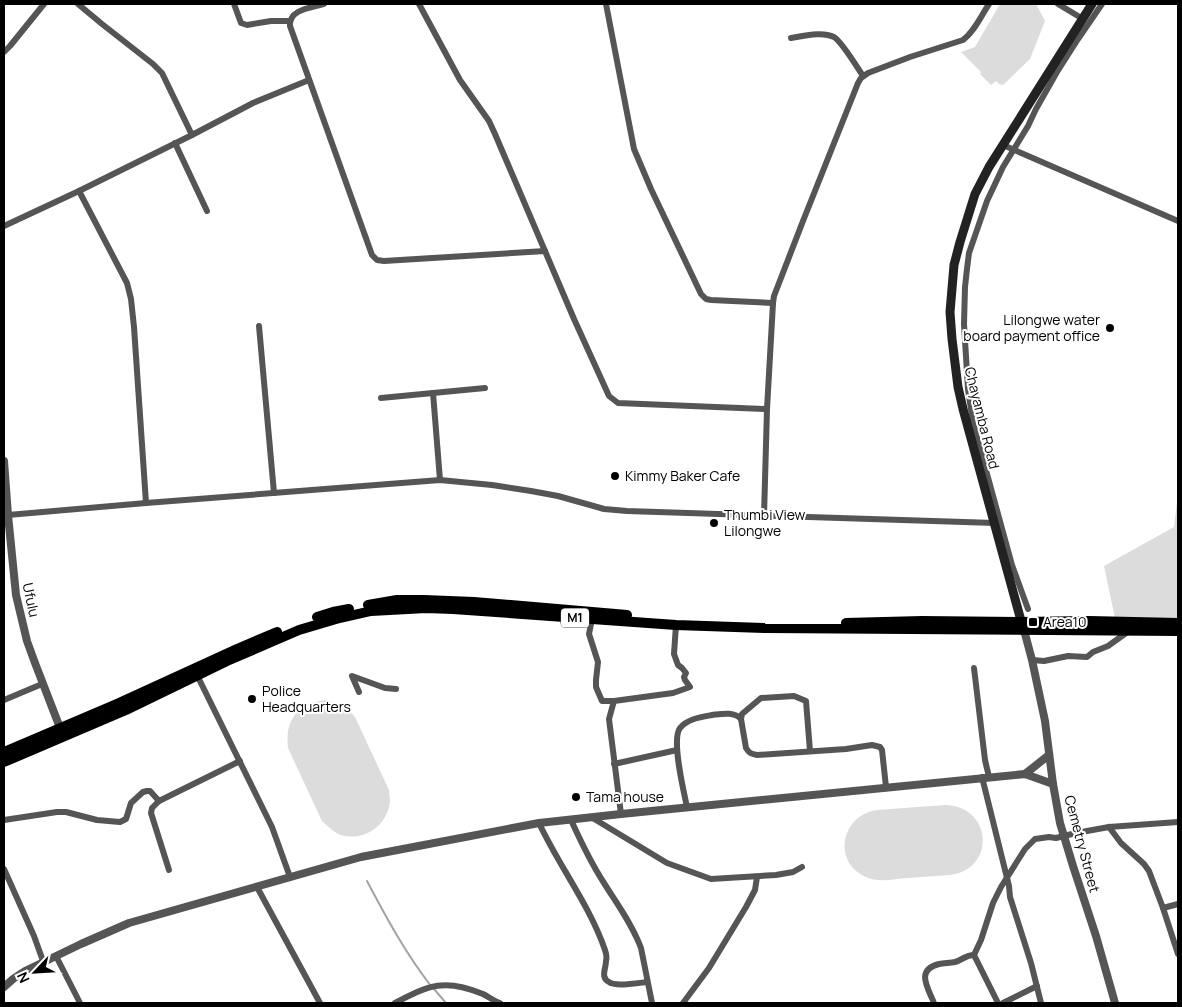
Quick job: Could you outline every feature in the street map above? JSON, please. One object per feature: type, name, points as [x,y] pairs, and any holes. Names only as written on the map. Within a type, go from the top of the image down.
[{"type":"highway","name":"M1","points":[[4,762],[237,648],[296,624],[333,612],[398,600],[474,602],[714,621],[836,623],[922,621],[1130,630],[1178,630]]},
{"type":"highway","name":"M1","points":[[4,752],[126,710],[197,675],[299,630],[371,611],[453,608],[676,625],[765,628],[946,629],[1089,621],[1178,623]]},
{"type":"main road","name":"Chayamba Road","points":[[1022,626],[958,387],[950,312],[954,265],[975,194],[1002,145],[1092,4]]},
{"type":"street","points":[[4,52],[44,4]]},
{"type":"street","points":[[78,4],[162,73],[192,135]]},
{"type":"street","points":[[234,4],[241,23],[247,25],[271,21],[290,21]]},
{"type":"street","points":[[324,4],[296,12],[290,21],[292,32],[372,255],[377,260],[384,262],[545,251]]},
{"type":"street","points":[[419,4],[460,80],[492,128],[574,319],[610,396],[618,403],[767,409]]},
{"type":"street","points":[[606,4],[634,149],[701,294],[706,299],[711,300],[773,303]]},
{"type":"street","points":[[764,516],[767,409],[773,303],[803,220],[858,82],[868,73],[963,40],[989,4]]},
{"type":"street","points":[[1058,4],[1083,19]]},
{"type":"street","points":[[1028,609],[1012,565],[973,423],[967,382],[964,324],[965,287],[970,253],[987,201],[1003,167],[1057,72],[1102,4]]},
{"type":"street","points":[[791,38],[828,35],[836,38],[863,76]]},
{"type":"street","points":[[4,226],[192,135],[258,100],[309,80]]},
{"type":"street","points":[[175,143],[207,212]]},
{"type":"street","points":[[1002,145],[1178,222]]},
{"type":"street","points":[[79,191],[130,290],[146,503]]},
{"type":"street","points":[[259,326],[274,493]]},
{"type":"street","points":[[381,398],[485,388]]},
{"type":"street","points":[[433,393],[440,480]]},
{"type":"street","name":"Ufulu","points":[[4,461],[16,595],[27,640],[62,733]]},
{"type":"street","points":[[8,515],[440,480],[531,491],[612,510],[995,523]]},
{"type":"street","points":[[592,619],[589,634],[598,662],[596,687],[602,701],[673,693],[690,687],[684,677],[686,673],[678,665],[674,654],[676,625]]},
{"type":"street","name":"Cemetry Street","points":[[1022,626],[1032,660],[1045,722],[1053,784],[1064,836],[1094,929],[1115,1003]]},
{"type":"street","points":[[1032,660],[1068,656],[1087,657],[1093,652],[1108,646],[1130,630]]},
{"type":"street","points":[[974,668],[985,777],[1013,906],[1041,1003]]},
{"type":"street","points":[[197,675],[272,827],[290,877]]},
{"type":"street","points":[[360,692],[352,676],[396,690]]},
{"type":"street","points":[[4,700],[42,684]]},
{"type":"street","points":[[810,751],[806,701],[794,696],[761,698],[742,714],[741,719],[746,748],[751,754],[757,754],[846,749],[872,745],[880,747],[882,750],[886,787]]},
{"type":"street","points":[[614,701],[609,720],[621,814]]},
{"type":"street","points":[[687,808],[677,750],[678,732],[681,727],[686,722],[714,715],[733,714],[738,715],[741,719]]},
{"type":"street","points":[[614,764],[677,750]]},
{"type":"street","points":[[1025,774],[1049,755]]},
{"type":"street","points":[[169,870],[151,814],[152,808],[159,801],[240,761]]},
{"type":"street","points":[[4,986],[13,978],[56,956],[129,924],[361,857],[538,824],[621,814],[1025,774],[1053,784]]},
{"type":"street","points":[[4,820],[66,812],[89,819],[120,822],[126,818],[130,803],[146,790],[150,791],[159,801]]},
{"type":"street","points":[[591,818],[667,863],[712,879],[776,875],[793,872],[802,867]]},
{"type":"street","points":[[571,820],[586,852],[627,919],[638,941],[652,1003]]},
{"type":"street","points":[[974,955],[982,940],[1001,887],[1022,853],[1035,839],[1056,838],[1110,828],[1178,822]]},
{"type":"street","points":[[538,824],[580,896],[605,950],[607,959],[603,971],[607,982],[612,984],[647,982]]},
{"type":"street","points":[[1110,828],[1121,843],[1149,871],[1178,954]]},
{"type":"street","points":[[4,869],[44,962]]},
{"type":"street","points":[[683,1003],[709,968],[746,907],[755,890],[757,877]]},
{"type":"street","points":[[256,887],[320,1003]]},
{"type":"street","points":[[1163,908],[1178,904]]},
{"type":"street","points":[[934,1003],[924,978],[926,972],[934,966],[955,962],[968,955],[974,955]]},
{"type":"street","points":[[974,955],[998,1003]]},
{"type":"street","points":[[56,956],[80,1003]]},
{"type":"street","points":[[395,1003],[423,989],[451,985],[481,994],[500,1003]]},
{"type":"street","points":[[1003,1003],[1037,986]]},
{"type":"shaded area","points":[[1000,4],[1036,4],[1045,21],[1030,59],[1003,85],[996,81],[991,85],[961,52],[975,47]]},
{"type":"shaded area","points":[[1178,494],[1178,621],[1115,618],[1104,566],[1174,527]]},
{"type":"shaded area","points":[[325,700],[342,706],[355,717],[389,790],[390,801],[385,817],[380,824],[366,834],[350,837],[341,835],[333,831],[322,821],[288,748],[289,729],[295,715],[307,705]]},
{"type":"shaded area","points":[[945,805],[961,808],[972,816],[980,826],[983,838],[981,850],[976,862],[965,870],[950,875],[876,880],[866,877],[855,870],[848,861],[845,851],[845,840],[855,820],[865,814],[877,810]]},
{"type":"waterway","points":[[367,881],[389,922],[431,986]]},
{"type":"waterway","points":[[434,989],[446,1003]]},
{"type":"place","name":"Lilongwe water board payment office","points":[[1110,328]]},
{"type":"place","name":"Kimmy Baker Cafe","points":[[615,476]]},
{"type":"place","name":"Thumbi View Lilongwe","points":[[714,523]]},
{"type":"place","name":"Area10","points":[[1033,622]]},
{"type":"place","name":"Police Headquarters","points":[[252,699]]},
{"type":"place","name":"Tama house","points":[[576,797]]}]
